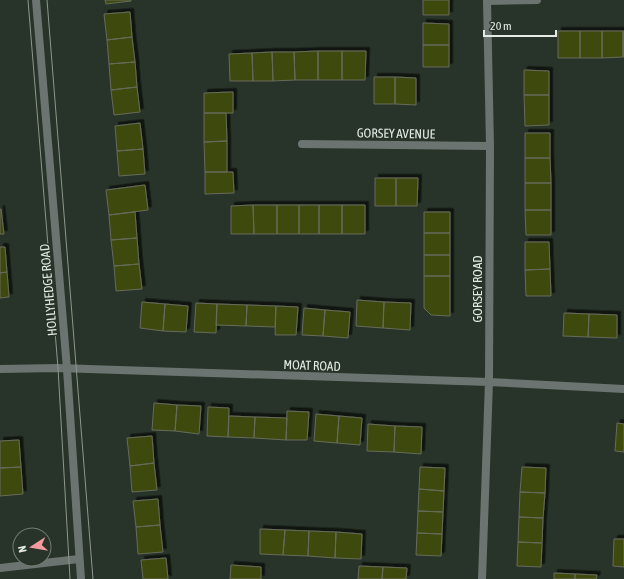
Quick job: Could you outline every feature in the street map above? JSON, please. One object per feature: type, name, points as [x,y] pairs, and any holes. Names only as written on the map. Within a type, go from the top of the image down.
[{"type":"street","name":"HOLLYHEDGE ROAD","points":[[36,0],[67,369],[81,579]]},
{"type":"street","points":[[487,0],[537,0]]},
{"type":"street","name":"GORSEY ROAD","points":[[482,579],[488,382],[490,146],[487,0]]},
{"type":"street","name":"GORSEY AVENUE","points":[[302,144],[490,146]]},
{"type":"street","name":"MOAT ROAD","points":[[0,369],[67,369],[488,382],[624,390]]},
{"type":"street","points":[[0,568],[79,558]]},
{"type":"building","points":[[105,0],[131,0],[131,1],[106,4]]},
{"type":"building","points":[[423,0],[449,0],[449,15],[423,15]]},
{"type":"building","points":[[130,12],[132,37],[107,40],[104,14]]},
{"type":"building","points":[[423,23],[449,24],[449,45],[423,45]]},
{"type":"building","points":[[558,31],[580,31],[580,58],[558,58]]},
{"type":"building","points":[[580,31],[602,31],[602,58],[580,58]]},
{"type":"building","points":[[602,31],[623,31],[623,57],[602,58]]},
{"type":"building","points":[[624,31],[624,57],[623,57]]},
{"type":"building","points":[[132,37],[135,62],[109,64],[107,40]]},
{"type":"building","points":[[423,45],[449,45],[449,67],[423,67]]},
{"type":"building","points":[[318,51],[318,80],[295,80],[294,52]]},
{"type":"building","points":[[318,51],[342,51],[342,80],[318,80]]},
{"type":"building","points":[[342,51],[366,51],[365,80],[342,80]]},
{"type":"building","points":[[272,52],[273,81],[253,81],[252,53]]},
{"type":"building","points":[[272,52],[294,52],[295,80],[273,81]]},
{"type":"building","points":[[252,53],[253,81],[230,81],[229,54]]},
{"type":"building","points":[[135,62],[137,87],[111,90],[109,64]]},
{"type":"building","points":[[524,70],[549,71],[549,95],[524,95]]},
{"type":"building","points":[[374,77],[395,77],[395,104],[374,104]]},
{"type":"building","points":[[395,77],[416,78],[416,105],[395,104]]},
{"type":"building","points":[[137,87],[140,112],[114,115],[111,90]]},
{"type":"building","points":[[233,92],[233,113],[204,113],[204,93]]},
{"type":"building","points":[[524,95],[549,95],[549,125],[525,126]]},
{"type":"building","points":[[204,113],[226,113],[227,141],[204,142]]},
{"type":"building","points":[[140,123],[143,149],[117,151],[115,126]]},
{"type":"building","points":[[525,133],[550,133],[550,158],[525,158]]},
{"type":"building","points":[[227,141],[227,172],[205,172],[204,142]]},
{"type":"building","points":[[143,149],[145,174],[119,176],[117,151]]},
{"type":"building","points":[[525,158],[550,158],[551,183],[525,183]]},
{"type":"building","points":[[205,172],[233,172],[234,193],[205,194]]},
{"type":"building","points":[[375,178],[396,178],[396,206],[375,206]]},
{"type":"building","points":[[396,178],[418,178],[417,206],[396,206]]},
{"type":"building","points":[[525,183],[551,183],[551,210],[525,210]]},
{"type":"building","points":[[145,185],[148,210],[109,215],[106,190]]},
{"type":"building","points":[[253,205],[277,205],[277,234],[254,234]]},
{"type":"building","points":[[253,205],[254,234],[231,234],[231,206]]},
{"type":"building","points":[[277,205],[299,205],[299,234],[277,234]]},
{"type":"building","points":[[299,205],[319,205],[319,234],[299,234]]},
{"type":"building","points":[[319,205],[342,205],[342,234],[319,234]]},
{"type":"building","points":[[342,205],[365,205],[365,234],[342,234]]},
{"type":"building","points":[[1,209],[4,234],[0,234]]},
{"type":"building","points":[[525,210],[551,210],[551,235],[526,235]]},
{"type":"building","points":[[135,212],[137,238],[111,240],[109,215]]},
{"type":"building","points":[[424,212],[450,212],[450,233],[424,233]]},
{"type":"building","points":[[424,233],[450,233],[450,255],[424,255]]},
{"type":"building","points":[[137,238],[139,264],[114,266],[111,240]]},
{"type":"building","points":[[525,242],[549,242],[550,269],[525,270]]},
{"type":"building","points":[[0,247],[5,247],[7,272],[0,273]]},
{"type":"building","points":[[424,255],[450,255],[450,276],[424,276]]},
{"type":"building","points":[[139,264],[142,289],[116,291],[114,266]]},
{"type":"building","points":[[550,269],[551,296],[526,296],[525,270]]},
{"type":"building","points":[[7,272],[9,297],[0,298],[0,273]]},
{"type":"building","points":[[424,276],[450,276],[450,316],[431,315],[424,308]]},
{"type":"building","points":[[357,300],[384,302],[383,328],[356,326]]},
{"type":"building","points":[[142,302],[165,304],[163,331],[140,328]]},
{"type":"building","points":[[384,302],[411,303],[410,330],[383,328]]},
{"type":"building","points":[[196,303],[217,304],[216,333],[194,332]]},
{"type":"building","points":[[165,304],[188,306],[186,332],[163,331]]},
{"type":"building","points":[[217,304],[247,305],[246,326],[216,325]]},
{"type":"building","points":[[247,305],[276,306],[275,327],[246,326]]},
{"type":"building","points":[[276,306],[298,307],[296,335],[275,335]]},
{"type":"building","points":[[304,308],[325,310],[323,336],[302,335]]},
{"type":"building","points":[[325,310],[350,312],[348,338],[323,336]]},
{"type":"building","points":[[564,313],[589,314],[588,337],[563,336]]},
{"type":"building","points":[[589,314],[617,315],[617,338],[588,337]]},
{"type":"building","points":[[154,403],[177,405],[175,431],[152,430]]},
{"type":"building","points":[[177,405],[201,406],[199,434],[175,431]]},
{"type":"building","points":[[208,407],[229,408],[228,437],[207,436]]},
{"type":"building","points":[[287,411],[309,412],[307,440],[286,440]]},
{"type":"building","points":[[316,414],[339,416],[337,443],[314,441]]},
{"type":"building","points":[[229,416],[255,417],[254,438],[228,437]]},
{"type":"building","points":[[339,416],[362,418],[360,445],[337,443]]},
{"type":"building","points":[[255,417],[287,418],[286,440],[254,438]]},
{"type":"building","points":[[617,423],[624,424],[624,452],[615,451]]},
{"type":"building","points":[[368,424],[395,426],[394,452],[367,451]]},
{"type":"building","points":[[395,426],[422,427],[421,454],[394,452]]},
{"type":"building","points":[[152,436],[154,463],[130,466],[127,438]]},
{"type":"building","points":[[19,440],[21,467],[0,468],[0,441]]},
{"type":"building","points":[[154,463],[157,490],[132,492],[130,466]]},
{"type":"building","points":[[21,467],[23,494],[0,496],[0,468]]},
{"type":"building","points":[[420,467],[445,468],[444,491],[419,489]]},
{"type":"building","points":[[522,467],[546,468],[545,493],[520,492]]},
{"type":"building","points":[[419,489],[444,491],[443,512],[418,511]]},
{"type":"building","points":[[520,492],[545,493],[543,518],[519,517]]},
{"type":"building","points":[[158,499],[160,525],[136,527],[133,501]]},
{"type":"building","points":[[418,511],[443,512],[442,534],[417,533]]},
{"type":"building","points":[[519,517],[543,518],[542,543],[518,542]]},
{"type":"building","points":[[160,525],[163,552],[138,554],[136,527]]},
{"type":"building","points":[[260,529],[285,530],[283,555],[260,554]]},
{"type":"building","points":[[285,530],[309,531],[308,556],[283,555]]},
{"type":"building","points":[[309,531],[336,532],[335,558],[308,556]]},
{"type":"building","points":[[336,532],[362,534],[361,559],[335,558]]},
{"type":"building","points":[[417,533],[442,534],[441,556],[416,555]]},
{"type":"building","points":[[614,539],[624,539],[624,567],[613,566]]},
{"type":"building","points":[[518,542],[542,543],[541,567],[517,566]]},
{"type":"building","points":[[166,558],[168,579],[143,579],[141,560]]},
{"type":"building","points":[[231,565],[261,567],[261,579],[230,579]]},
{"type":"building","points":[[359,566],[383,567],[382,579],[358,579]]},
{"type":"building","points":[[383,567],[407,568],[406,579],[382,579]]},
{"type":"building","points":[[554,573],[575,574],[575,579],[554,579]]},
{"type":"building","points":[[575,574],[597,575],[596,579],[575,579]]},
{"type":"tram line","points":[[28,0],[58,368],[70,579]]},
{"type":"tram line","points":[[47,0],[93,579]]}]
